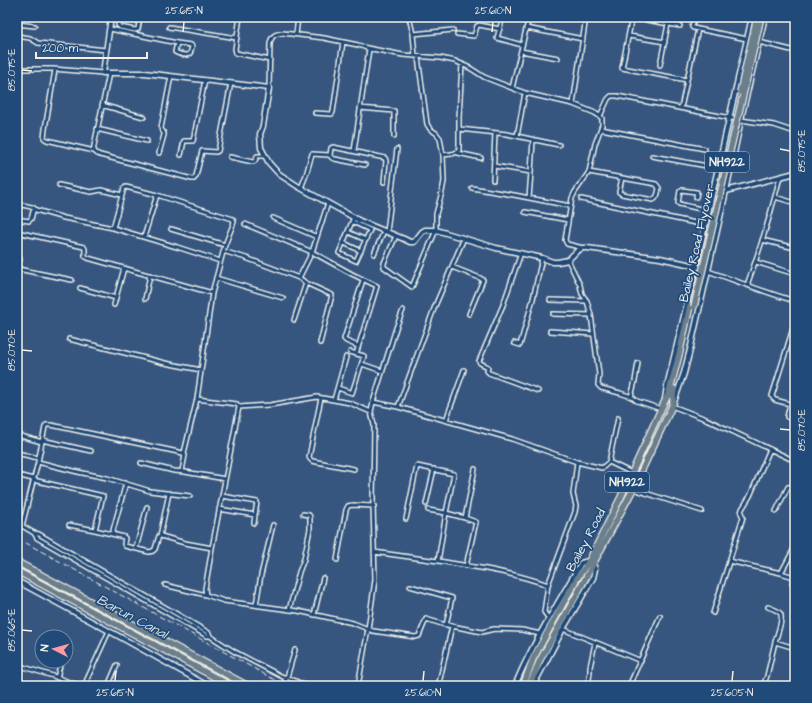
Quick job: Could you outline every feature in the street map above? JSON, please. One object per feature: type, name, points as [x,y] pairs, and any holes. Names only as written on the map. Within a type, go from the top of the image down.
[{"type":"highway","name":"Bailey Road Flyover","points":[[672,405],[692,306],[757,17]]},
{"type":"highway","name":"Bailey Road Flyover","points":[[664,402],[669,393],[692,306],[761,17]]},
{"type":"highway","name":"Bailey Road","points":[[523,686],[533,659],[576,580],[591,562],[664,402]]},
{"type":"highway","name":"NH922","points":[[529,686],[540,660],[576,596],[591,562],[632,489],[672,405]]},
{"type":"highway","points":[[17,562],[248,686]]},
{"type":"highway","points":[[17,571],[231,686]]},
{"type":"main road","points":[[111,17],[103,73],[145,73],[269,88],[263,126],[260,134],[261,148],[268,163],[279,174],[353,219],[412,242],[416,241],[425,230],[436,230],[496,248],[542,258],[553,262],[563,262],[568,260],[577,251],[587,248],[660,258],[696,266],[708,271]]},
{"type":"main road","points":[[664,402],[709,211],[752,17]]},
{"type":"main road","points":[[672,405],[684,373],[765,17]]},
{"type":"main road","points":[[726,190],[795,172]]},
{"type":"main road","points":[[716,179],[728,182]]},
{"type":"main road","points":[[710,205],[722,208]]},
{"type":"main road","points":[[515,686],[540,634],[581,563],[591,562],[594,569],[593,578],[563,629],[533,686]]},
{"type":"main road","points":[[17,581],[208,686]]},
{"type":"street","points":[[106,17],[111,17]]},
{"type":"street","points":[[119,17],[118,25],[120,27],[135,30],[138,29],[140,19],[123,17]]},
{"type":"street","points":[[240,17],[235,51],[236,53],[270,60]]},
{"type":"street","points":[[296,34],[298,17]]},
{"type":"street","points":[[396,236],[384,263],[384,267],[386,270],[412,287],[436,230],[436,214],[444,181],[441,143],[439,135],[430,129],[427,124],[417,56],[409,17]]},
{"type":"street","points":[[503,17],[497,38],[522,45]]},
{"type":"street","points":[[512,88],[529,17]]},
{"type":"street","points":[[573,104],[586,17]]},
{"type":"street","points":[[680,26],[633,17],[622,68],[687,80]]},
{"type":"street","points":[[664,23],[665,17]]},
{"type":"street","points":[[694,17],[692,28],[747,39]]},
{"type":"street","points":[[17,24],[35,26]]},
{"type":"street","points":[[660,65],[668,24]]},
{"type":"street","points":[[457,34],[474,36],[478,25],[500,29]]},
{"type":"street","points":[[169,27],[237,38]]},
{"type":"street","points":[[526,28],[583,39]]},
{"type":"street","points":[[110,29],[177,43],[192,44],[190,54],[187,55],[176,53],[177,43]]},
{"type":"street","points":[[681,108],[698,29]]},
{"type":"street","points":[[413,34],[453,30]]},
{"type":"street","points":[[269,88],[270,43],[272,37],[283,32],[324,38],[358,45],[369,49],[403,55],[440,58],[455,61],[484,77],[525,93],[573,104],[600,116]]},
{"type":"street","points":[[17,36],[30,38],[38,43],[106,50]]},
{"type":"street","points":[[628,36],[665,42]]},
{"type":"street","points":[[315,112],[331,114],[333,112],[343,42]]},
{"type":"street","points":[[759,42],[795,50]]},
{"type":"street","points":[[354,151],[369,49]]},
{"type":"street","points":[[521,50],[558,58]]},
{"type":"street","points":[[457,153],[460,148],[459,130],[462,64]]},
{"type":"street","points":[[17,69],[103,73]]},
{"type":"street","points":[[55,70],[44,138],[94,151],[100,155],[190,179],[194,179],[196,176],[202,151],[218,151],[231,83]]},
{"type":"street","points":[[94,151],[97,129],[109,73]]},
{"type":"street","points":[[159,153],[165,134],[161,128],[171,76]]},
{"type":"street","points":[[181,155],[184,141],[194,141],[205,80]]},
{"type":"street","points":[[517,136],[525,93]]},
{"type":"street","points":[[583,248],[569,245],[565,242],[570,206],[575,192],[589,172],[595,144],[602,125],[600,116],[611,96],[774,126],[795,132]]},
{"type":"street","points":[[102,105],[144,117]]},
{"type":"street","points":[[360,108],[394,111],[394,136]]},
{"type":"street","points":[[97,129],[147,141]]},
{"type":"street","points":[[601,129],[705,149]]},
{"type":"street","points":[[459,130],[517,136],[559,145]]},
{"type":"street","points":[[493,180],[495,133]]},
{"type":"street","points":[[529,198],[532,172],[533,140]]},
{"type":"street","points":[[329,155],[331,148],[333,147],[385,158],[384,182]]},
{"type":"street","points":[[374,254],[385,231],[397,149]]},
{"type":"street","points":[[443,155],[457,153],[481,158]]},
{"type":"street","points":[[301,188],[312,154],[329,155],[334,159],[365,165]]},
{"type":"street","points":[[230,157],[253,162],[257,156],[265,156]]},
{"type":"street","points":[[652,156],[718,168]]},
{"type":"street","points":[[494,166],[532,172]]},
{"type":"street","points":[[589,172],[656,184],[660,188],[658,196],[653,200],[622,194],[619,192],[622,178]]},
{"type":"street","points":[[747,285],[756,262],[780,177]]},
{"type":"street","points":[[59,184],[92,192],[101,190],[122,195]]},
{"type":"street","points":[[113,228],[124,188],[126,187],[157,195],[233,219],[234,222],[223,251],[212,292],[197,399],[184,453],[185,456],[182,472]]},
{"type":"street","points":[[472,188],[570,206]]},
{"type":"street","points":[[696,197],[697,192],[682,190],[680,191],[678,203],[709,211]]},
{"type":"street","points":[[144,237],[157,195]]},
{"type":"street","points":[[775,197],[795,203]]},
{"type":"street","points":[[581,199],[705,225]]},
{"type":"street","points":[[299,278],[312,252],[328,203]]},
{"type":"street","points":[[17,204],[64,218],[113,228],[220,261]]},
{"type":"street","points":[[17,218],[31,219],[34,208]]},
{"type":"street","points":[[526,212],[568,220]]},
{"type":"street","points":[[273,218],[317,237]]},
{"type":"street","points":[[353,219],[370,230],[356,261],[339,253],[348,232],[353,219]]},
{"type":"street","points":[[245,224],[312,252],[377,286],[357,351]]},
{"type":"street","points":[[171,230],[225,245]]},
{"type":"street","points":[[17,232],[84,248],[86,257],[212,292]]},
{"type":"street","points":[[348,232],[366,240]]},
{"type":"street","points":[[398,407],[435,306],[464,238]]},
{"type":"street","points":[[762,240],[795,248]]},
{"type":"street","points":[[344,243],[361,251]]},
{"type":"street","points":[[223,251],[299,278],[306,283],[332,295],[320,343]]},
{"type":"street","points":[[521,253],[503,305],[479,361],[480,363],[488,366],[487,371],[489,373],[538,391]]},
{"type":"street","points":[[17,256],[20,259],[17,274]]},
{"type":"street","points":[[514,343],[520,345],[542,258]]},
{"type":"street","points":[[568,260],[580,285],[582,294],[587,302],[591,315],[598,386],[661,409]]},
{"type":"street","points":[[756,262],[795,274]]},
{"type":"street","points":[[452,267],[483,280],[469,314]]},
{"type":"street","points":[[114,305],[124,268]]},
{"type":"street","points":[[18,269],[72,280]]},
{"type":"street","points":[[708,271],[770,294],[795,301]]},
{"type":"street","points":[[145,299],[150,275]]},
{"type":"street","points":[[216,278],[283,298]]},
{"type":"street","points":[[358,346],[344,339],[364,280]]},
{"type":"street","points":[[294,320],[306,283]]},
{"type":"street","points":[[80,288],[116,298]]},
{"type":"street","points":[[550,300],[587,302]]},
{"type":"street","points":[[358,686],[375,580],[373,402],[403,310]]},
{"type":"street","points":[[553,314],[591,315]]},
{"type":"street","points":[[795,322],[772,396],[775,400],[792,403],[787,417],[795,420]]},
{"type":"street","points":[[550,331],[593,334]]},
{"type":"street","points":[[69,338],[165,363],[201,370]]},
{"type":"street","points":[[338,388],[352,393],[362,364],[364,356],[350,352]]},
{"type":"street","points":[[334,400],[346,357]]},
{"type":"street","points":[[362,364],[382,371]]},
{"type":"street","points":[[631,397],[638,364]]},
{"type":"street","points":[[446,420],[464,370]]},
{"type":"street","points":[[197,399],[237,404],[239,407],[270,405],[317,397],[350,403],[372,412]]},
{"type":"street","points":[[321,398],[308,457],[312,460],[354,468]]},
{"type":"street","points":[[373,402],[398,407],[512,439],[577,462],[602,468],[609,462],[618,418]]},
{"type":"street","points":[[672,405],[706,419],[795,461]]},
{"type":"street","points":[[206,595],[205,590],[212,548],[239,407]]},
{"type":"street","points":[[22,526],[38,460],[44,427],[46,425],[184,453]]},
{"type":"street","points":[[17,435],[91,451]]},
{"type":"street","points":[[713,613],[743,517],[741,513],[742,509],[750,496],[770,449]]},
{"type":"street","points":[[17,453],[78,472],[126,483],[150,491],[190,496]]},
{"type":"street","points":[[549,619],[544,612],[548,585],[575,512],[576,506],[573,494],[577,462]]},
{"type":"street","points":[[609,462],[632,472]]},
{"type":"street","points":[[141,463],[174,471],[225,479]]},
{"type":"street","points":[[406,519],[417,466],[419,465],[454,474],[438,560]]},
{"type":"street","points":[[426,504],[434,469]]},
{"type":"street","points":[[465,518],[475,469]]},
{"type":"street","points":[[17,475],[103,496],[95,530]]},
{"type":"street","points":[[112,534],[126,483]]},
{"type":"street","points":[[776,511],[788,487],[795,486]]},
{"type":"street","points":[[632,489],[702,511]]},
{"type":"street","points":[[69,525],[124,537],[124,545],[149,552],[153,551],[160,536],[169,493]]},
{"type":"street","points":[[222,496],[258,502],[254,523]]},
{"type":"street","points":[[337,560],[346,510],[348,507],[352,505],[374,506]]},
{"type":"street","points":[[136,548],[147,507]]},
{"type":"street","points":[[219,509],[255,515]]},
{"type":"street","points":[[428,510],[465,518],[476,522],[466,566]]},
{"type":"street","points":[[289,610],[304,559],[310,529],[310,517],[304,514]]},
{"type":"street","points":[[17,523],[34,533],[37,538],[207,636],[210,636],[236,652],[285,678],[306,686]]},
{"type":"street","points":[[256,605],[261,575],[273,525]]},
{"type":"street","points":[[160,536],[212,548]]},
{"type":"street","points":[[781,573],[795,547]]},
{"type":"street","points":[[374,552],[438,560],[503,572],[548,585]]},
{"type":"street","points":[[729,560],[794,576],[792,584],[795,584]]},
{"type":"street","points":[[314,615],[323,578]]},
{"type":"street","points":[[165,585],[224,601],[289,610],[353,623],[373,631],[415,637],[419,636],[426,619],[446,625],[482,632],[494,629],[522,630],[540,634]]},
{"type":"street","points":[[410,586],[452,598],[446,625]]},
{"type":"street","points":[[763,686],[767,676],[781,620],[781,614],[779,612],[768,607]]},
{"type":"street","points":[[629,686],[660,616]]},
{"type":"street","points":[[439,683],[452,626]]},
{"type":"street","points":[[563,629],[641,661]]},
{"type":"street","points":[[84,686],[109,631]]},
{"type":"street","points":[[775,642],[795,648]]},
{"type":"street","points":[[588,686],[595,643]]},
{"type":"street","points":[[285,678],[295,650]]},
{"type":"street","points":[[17,665],[80,686]]},
{"type":"street","points":[[108,686],[117,665]]},
{"type":"street","points":[[57,678],[59,669]]},
{"type":"street","points":[[285,678],[296,686]]},
{"type":"street","points":[[62,686],[64,680]]},
{"type":"railway","points":[[17,538],[286,686]]},
{"type":"water label","name":"Barun Canal","points":[[132,617]]}]
